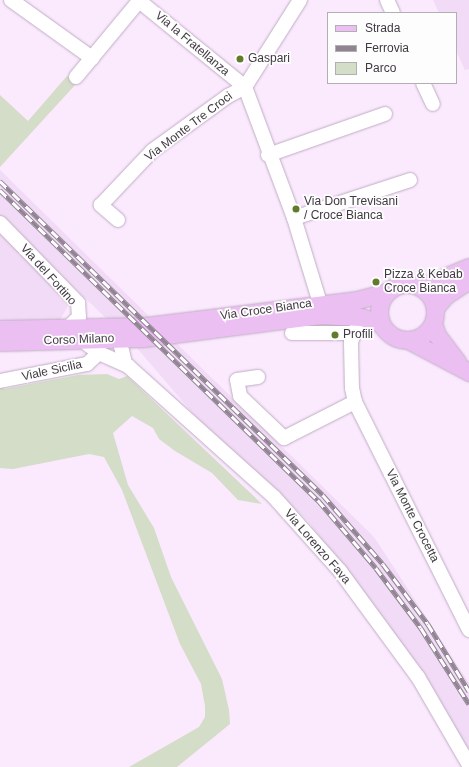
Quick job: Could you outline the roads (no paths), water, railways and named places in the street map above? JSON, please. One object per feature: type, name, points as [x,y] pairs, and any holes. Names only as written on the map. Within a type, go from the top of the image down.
[{"type":"main road","name":"Via Croce Bianca","points":[[152,331],[320,303],[357,300],[386,292],[402,284],[420,287],[469,267]]},
{"type":"main road","points":[[410,340],[424,335],[446,295],[469,280]]},
{"type":"main road","points":[[420,287],[430,296],[437,336],[465,369]]},
{"type":"main road","points":[[380,323],[378,312],[386,292]]},
{"type":"main road","name":"Via Croce Bianca","points":[[152,331],[319,316],[361,317],[380,323],[389,335],[410,340],[465,369]]},
{"type":"main road","name":"Corso Milano","points":[[0,329],[152,331]]},
{"type":"main road","name":"Corso Milano","points":[[0,342],[124,339],[152,331]]},
{"type":"street","points":[[11,0],[92,58]]},
{"type":"street","name":"Via la Fratellanza","points":[[76,77],[139,0],[245,87]]},
{"type":"street","points":[[300,0],[245,87],[268,155],[294,218],[320,303]]},
{"type":"street","points":[[387,0],[393,12]]},
{"type":"street","points":[[423,84],[432,104]]},
{"type":"street","name":"Via Monte Tre Croci","points":[[118,220],[101,205],[152,151],[245,87]]},
{"type":"street","points":[[268,155],[385,114]]},
{"type":"street","points":[[294,218],[410,180]]},
{"type":"street","name":"Via del Fortino","points":[[0,223],[78,303],[79,316],[66,329]]},
{"type":"street","name":"Via Monte Crocetta","points":[[361,317],[353,333],[351,375],[355,402],[469,630]]},
{"type":"street","points":[[292,333],[353,333]]},
{"type":"street","points":[[124,339],[121,346],[125,363]]},
{"type":"street","name":"Via Lorenzo Fava","points":[[83,341],[99,353],[125,363],[274,497],[340,571],[418,677],[469,765]]},
{"type":"street","name":"Viale Sicilia","points":[[0,381],[87,364],[99,353]]},
{"type":"street","points":[[258,377],[237,380],[240,396],[284,438],[355,402]]},
{"type":"railway","points":[[0,181],[323,495],[383,564],[428,624],[469,691]]},
{"type":"railway","points":[[0,190],[318,500],[376,568],[421,628],[469,704]]},
{"type":"place","name":"Gaspari","points":[[240,59]]},
{"type":"place","name":"Via Don Trevisani / Croce Bianca","points":[[296,209]]},
{"type":"place","name":"Pizza & Kebab Croce Bianca","points":[[376,282]]},
{"type":"place","name":"Profili","points":[[335,335]]}]
